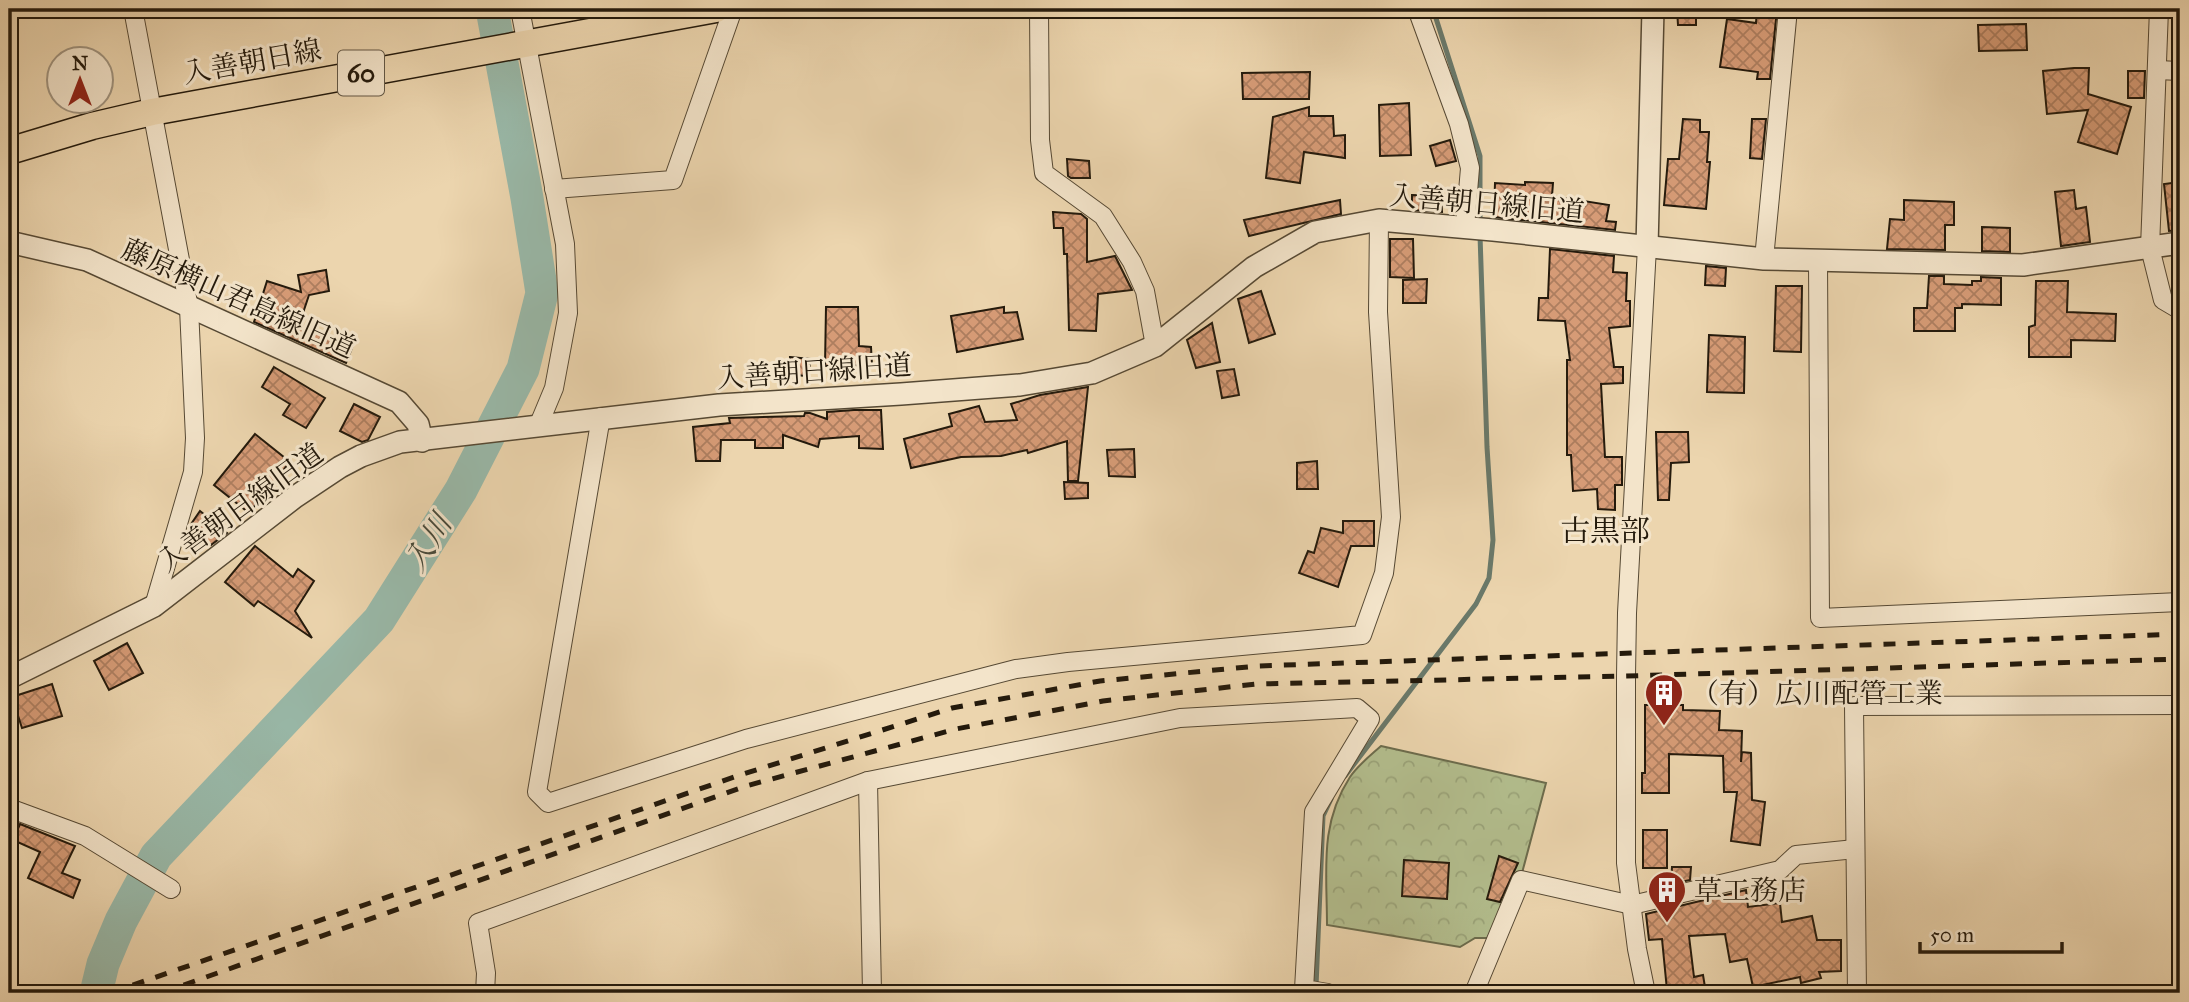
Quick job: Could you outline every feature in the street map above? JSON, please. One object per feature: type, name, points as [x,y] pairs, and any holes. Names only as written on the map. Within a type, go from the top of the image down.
[{"type":"main road","name":"入善朝日線","points":[[9,151],[92,126],[152,112],[716,9]]},
{"type":"street","points":[[133,9],[189,307],[195,438],[193,472],[154,606]]},
{"type":"street","points":[[520,9],[565,244],[568,313],[554,388],[532,425]]},
{"type":"street","points":[[554,189],[673,180],[733,9]]},
{"type":"street","points":[[1039,9],[1040,140],[1044,173],[1103,216],[1132,262],[1146,291],[1155,346]]},
{"type":"street","points":[[1417,9],[1459,124],[1470,167],[1465,227]]},
{"type":"street","points":[[1646,993],[1637,950],[1626,863],[1627,613],[1647,247],[1653,9]]},
{"type":"street","points":[[1764,258],[1788,9]]},
{"type":"street","points":[[2159,9],[2151,248],[2163,300],[2180,310]]},
{"type":"street","points":[[2157,70],[2180,71]]},
{"type":"street","points":[[601,417],[537,792],[548,803],[746,739],[1016,669],[1362,635],[1384,573],[1391,517],[1378,312],[1379,220]]},
{"type":"street","name":"入善朝日線旧道","points":[[9,678],[154,606],[295,497],[340,467],[400,442],[719,405],[1020,385],[1092,373],[1155,346],[1254,267],[1315,232],[1379,220],[1764,258],[2022,265],[2180,243]]},
{"type":"street","name":"藤原横山君島線旧道","points":[[9,242],[87,260],[399,402],[418,424],[422,441]]},
{"type":"street","points":[[1818,260],[1820,618],[2180,602]]},
{"type":"street","points":[[1857,993],[1854,706],[2180,705]]},
{"type":"street","points":[[485,993],[486,973],[478,923],[868,781],[1180,718],[1357,708],[1370,719],[1314,812],[1304,989],[1328,993]]},
{"type":"street","points":[[868,781],[872,993]]},
{"type":"street","points":[[9,808],[85,836],[171,889]]},
{"type":"street","points":[[1474,993],[1521,880],[1632,905],[1780,870],[1796,855],[1856,849]]},
{"type":"green space","points":[[1381,746],[1546,783],[1522,873],[1491,938],[1475,938],[1460,947],[1327,925],[1327,848],[1333,813],[1350,777]]},
{"type":"building","points":[[1677,9],[1696,9],[1696,25],[1678,25]]},
{"type":"building","points":[[1757,9],[1777,9],[1770,79],[1757,79],[1758,72],[1720,67],[1727,19],[1756,23]]},
{"type":"building","points":[[2026,24],[2027,50],[1979,51],[1978,25]]},
{"type":"building","points":[[2089,68],[2088,94],[2131,107],[2117,154],[2078,142],[2088,110],[2047,114],[2043,71]]},
{"type":"building","points":[[2128,71],[2145,71],[2144,98],[2128,98]]},
{"type":"building","points":[[1310,72],[1309,99],[1243,99],[1242,73]]},
{"type":"building","points":[[1409,103],[1411,155],[1380,156],[1379,105]]},
{"type":"building","points":[[1309,107],[1309,116],[1333,116],[1334,136],[1345,135],[1345,158],[1304,152],[1300,183],[1266,178],[1273,117]]},
{"type":"building","points":[[1683,119],[1700,120],[1700,132],[1709,132],[1707,162],[1710,162],[1706,209],[1664,205],[1668,159],[1679,159]]},
{"type":"building","points":[[1752,119],[1766,119],[1762,159],[1750,158]]},
{"type":"building","points":[[1450,140],[1456,161],[1436,166],[1430,146]]},
{"type":"building","points":[[1067,159],[1089,161],[1090,178],[1068,176]]},
{"type":"building","points":[[1525,182],[1553,183],[1552,196],[1609,205],[1606,221],[1616,222],[1615,230],[1494,217],[1495,183],[1525,185]]},
{"type":"building","points":[[2180,182],[2180,230],[2169,231],[2164,184]]},
{"type":"building","points":[[2074,190],[2076,209],[2086,207],[2090,242],[2061,246],[2055,192]]},
{"type":"building","points":[[1412,195],[1441,196],[1442,212],[1412,210]]},
{"type":"building","points":[[1340,200],[1341,214],[1249,236],[1244,220]]},
{"type":"building","points":[[1904,200],[1954,202],[1954,225],[1945,225],[1945,250],[1887,249],[1890,219],[1904,220]]},
{"type":"building","points":[[1053,212],[1081,214],[1087,219],[1087,262],[1115,256],[1132,290],[1098,294],[1096,331],[1069,330],[1067,254],[1064,254],[1063,228],[1054,228]]},
{"type":"building","points":[[1982,227],[2010,228],[2010,252],[1982,251]]},
{"type":"building","points":[[1390,239],[1413,239],[1414,278],[1390,277]]},
{"type":"building","points":[[1550,249],[1614,256],[1613,272],[1627,273],[1626,301],[1630,301],[1630,326],[1609,328],[1614,367],[1623,367],[1623,383],[1601,384],[1605,457],[1622,457],[1622,485],[1615,485],[1615,510],[1598,509],[1597,489],[1573,491],[1571,455],[1567,455],[1567,360],[1570,360],[1565,321],[1538,320],[1539,298],[1548,298]]},
{"type":"building","points":[[1706,266],[1726,268],[1725,286],[1705,285]]},
{"type":"building","points":[[326,270],[329,291],[309,295],[299,325],[352,348],[346,363],[254,322],[267,281],[301,292],[298,275]]},
{"type":"building","points":[[1929,276],[1944,276],[1944,284],[1972,285],[1972,281],[1981,281],[1981,277],[2001,278],[2001,305],[1962,304],[1962,308],[1955,308],[1955,331],[1914,331],[1914,308],[1927,308]]},
{"type":"building","points":[[1427,279],[1426,303],[1403,303],[1403,280]]},
{"type":"building","points":[[2036,281],[2068,281],[2067,312],[2116,314],[2115,341],[2071,340],[2071,357],[2029,357],[2029,327],[2035,325]]},
{"type":"building","points":[[1776,286],[1802,286],[1801,352],[1774,351]]},
{"type":"building","points":[[1261,291],[1275,334],[1249,343],[1238,299]]},
{"type":"building","points":[[826,307],[858,307],[859,346],[871,347],[872,365],[825,366]]},
{"type":"building","points":[[1004,307],[1004,313],[1017,312],[1023,339],[957,352],[951,316]]},
{"type":"building","points":[[1212,323],[1220,362],[1196,368],[1187,340]]},
{"type":"building","points":[[1709,335],[1745,337],[1744,393],[1707,392]]},
{"type":"building","points":[[790,357],[810,359],[809,376],[791,375]]},
{"type":"building","points":[[274,367],[325,398],[306,428],[283,415],[290,404],[262,387]]},
{"type":"building","points":[[1234,369],[1239,395],[1222,398],[1217,371]]},
{"type":"building","points":[[1088,387],[1078,481],[1068,481],[1067,441],[1028,453],[1027,450],[1001,456],[961,457],[911,468],[904,439],[952,426],[949,414],[979,406],[985,422],[1017,420],[1011,404],[1040,395]]},
{"type":"building","points":[[354,404],[380,417],[368,440],[362,442],[340,431]]},
{"type":"building","points":[[881,410],[883,449],[859,448],[859,436],[820,439],[818,447],[783,435],[783,448],[755,448],[755,440],[721,440],[720,461],[696,461],[693,427],[730,423],[729,418],[804,416],[805,413],[827,419],[827,412]]},
{"type":"building","points":[[1656,432],[1688,432],[1689,462],[1671,463],[1669,500],[1658,500]]},
{"type":"building","points":[[255,434],[290,462],[249,513],[214,485]]},
{"type":"building","points":[[1134,449],[1135,477],[1109,476],[1107,450]]},
{"type":"building","points":[[1317,461],[1318,489],[1297,489],[1297,463]]},
{"type":"building","points":[[1064,482],[1088,483],[1088,498],[1065,499]]},
{"type":"building","points":[[200,511],[227,533],[211,545],[189,527]]},
{"type":"building","points":[[1343,521],[1374,521],[1374,546],[1351,546],[1338,587],[1299,573],[1308,551],[1314,553],[1321,528],[1343,533]]},
{"type":"building","points":[[255,546],[293,577],[298,569],[314,581],[295,611],[312,638],[258,601],[254,606],[225,582]]},
{"type":"building","points":[[127,643],[143,673],[109,690],[94,661]]},
{"type":"building","points":[[52,684],[62,716],[22,728],[12,697]]},
{"type":"building","points":[[1645,705],[1683,705],[1683,710],[1720,711],[1719,730],[1742,731],[1741,762],[1742,752],[1751,753],[1752,800],[1765,802],[1760,845],[1731,841],[1737,792],[1724,792],[1723,756],[1669,754],[1669,793],[1642,793],[1642,773],[1645,773]]},
{"type":"building","points":[[20,824],[75,846],[62,873],[80,880],[73,898],[28,878],[40,852],[13,840]]},
{"type":"building","points":[[1643,830],[1667,830],[1667,868],[1643,868]]},
{"type":"building","points":[[1499,856],[1518,863],[1500,902],[1487,899]]},
{"type":"building","points":[[1404,860],[1449,863],[1447,899],[1402,896]]},
{"type":"building","points":[[1672,867],[1691,867],[1690,880],[1671,884]]},
{"type":"building","points":[[1746,890],[1748,907],[1780,903],[1782,922],[1812,916],[1817,940],[1841,940],[1841,971],[1819,972],[1821,978],[1801,983],[1800,977],[1753,987],[1747,959],[1730,962],[1725,934],[1689,936],[1694,977],[1703,975],[1706,993],[1675,993],[1674,989],[1667,990],[1662,939],[1649,940],[1646,914]]},
{"type":"waterway","name":"入川","points":[[96,993],[103,964],[121,921],[156,856],[379,620],[461,490],[523,369],[542,293],[492,9]]},
{"type":"waterway","points":[[1433,9],[1480,156],[1480,225]]},
{"type":"waterway","points":[[1345,776],[1476,604],[1489,578],[1493,540],[1480,235]]},
{"type":"waterway","points":[[1316,987],[1323,816],[1331,799]]},
{"type":"railway","points":[[110,993],[740,775],[952,708],[1100,681],[1258,666],[2180,634]]},
{"type":"railway","points":[[161,993],[746,786],[956,729],[1103,701],[1256,684],[2180,659]]},
{"type":"place","name":"（有）広川配管工業","points":[[1664,727]]},
{"type":"place","name":"草工務店","points":[[1667,924]]},
{"type":"district","name":"古黒部","points":[[1605,531]]}]
